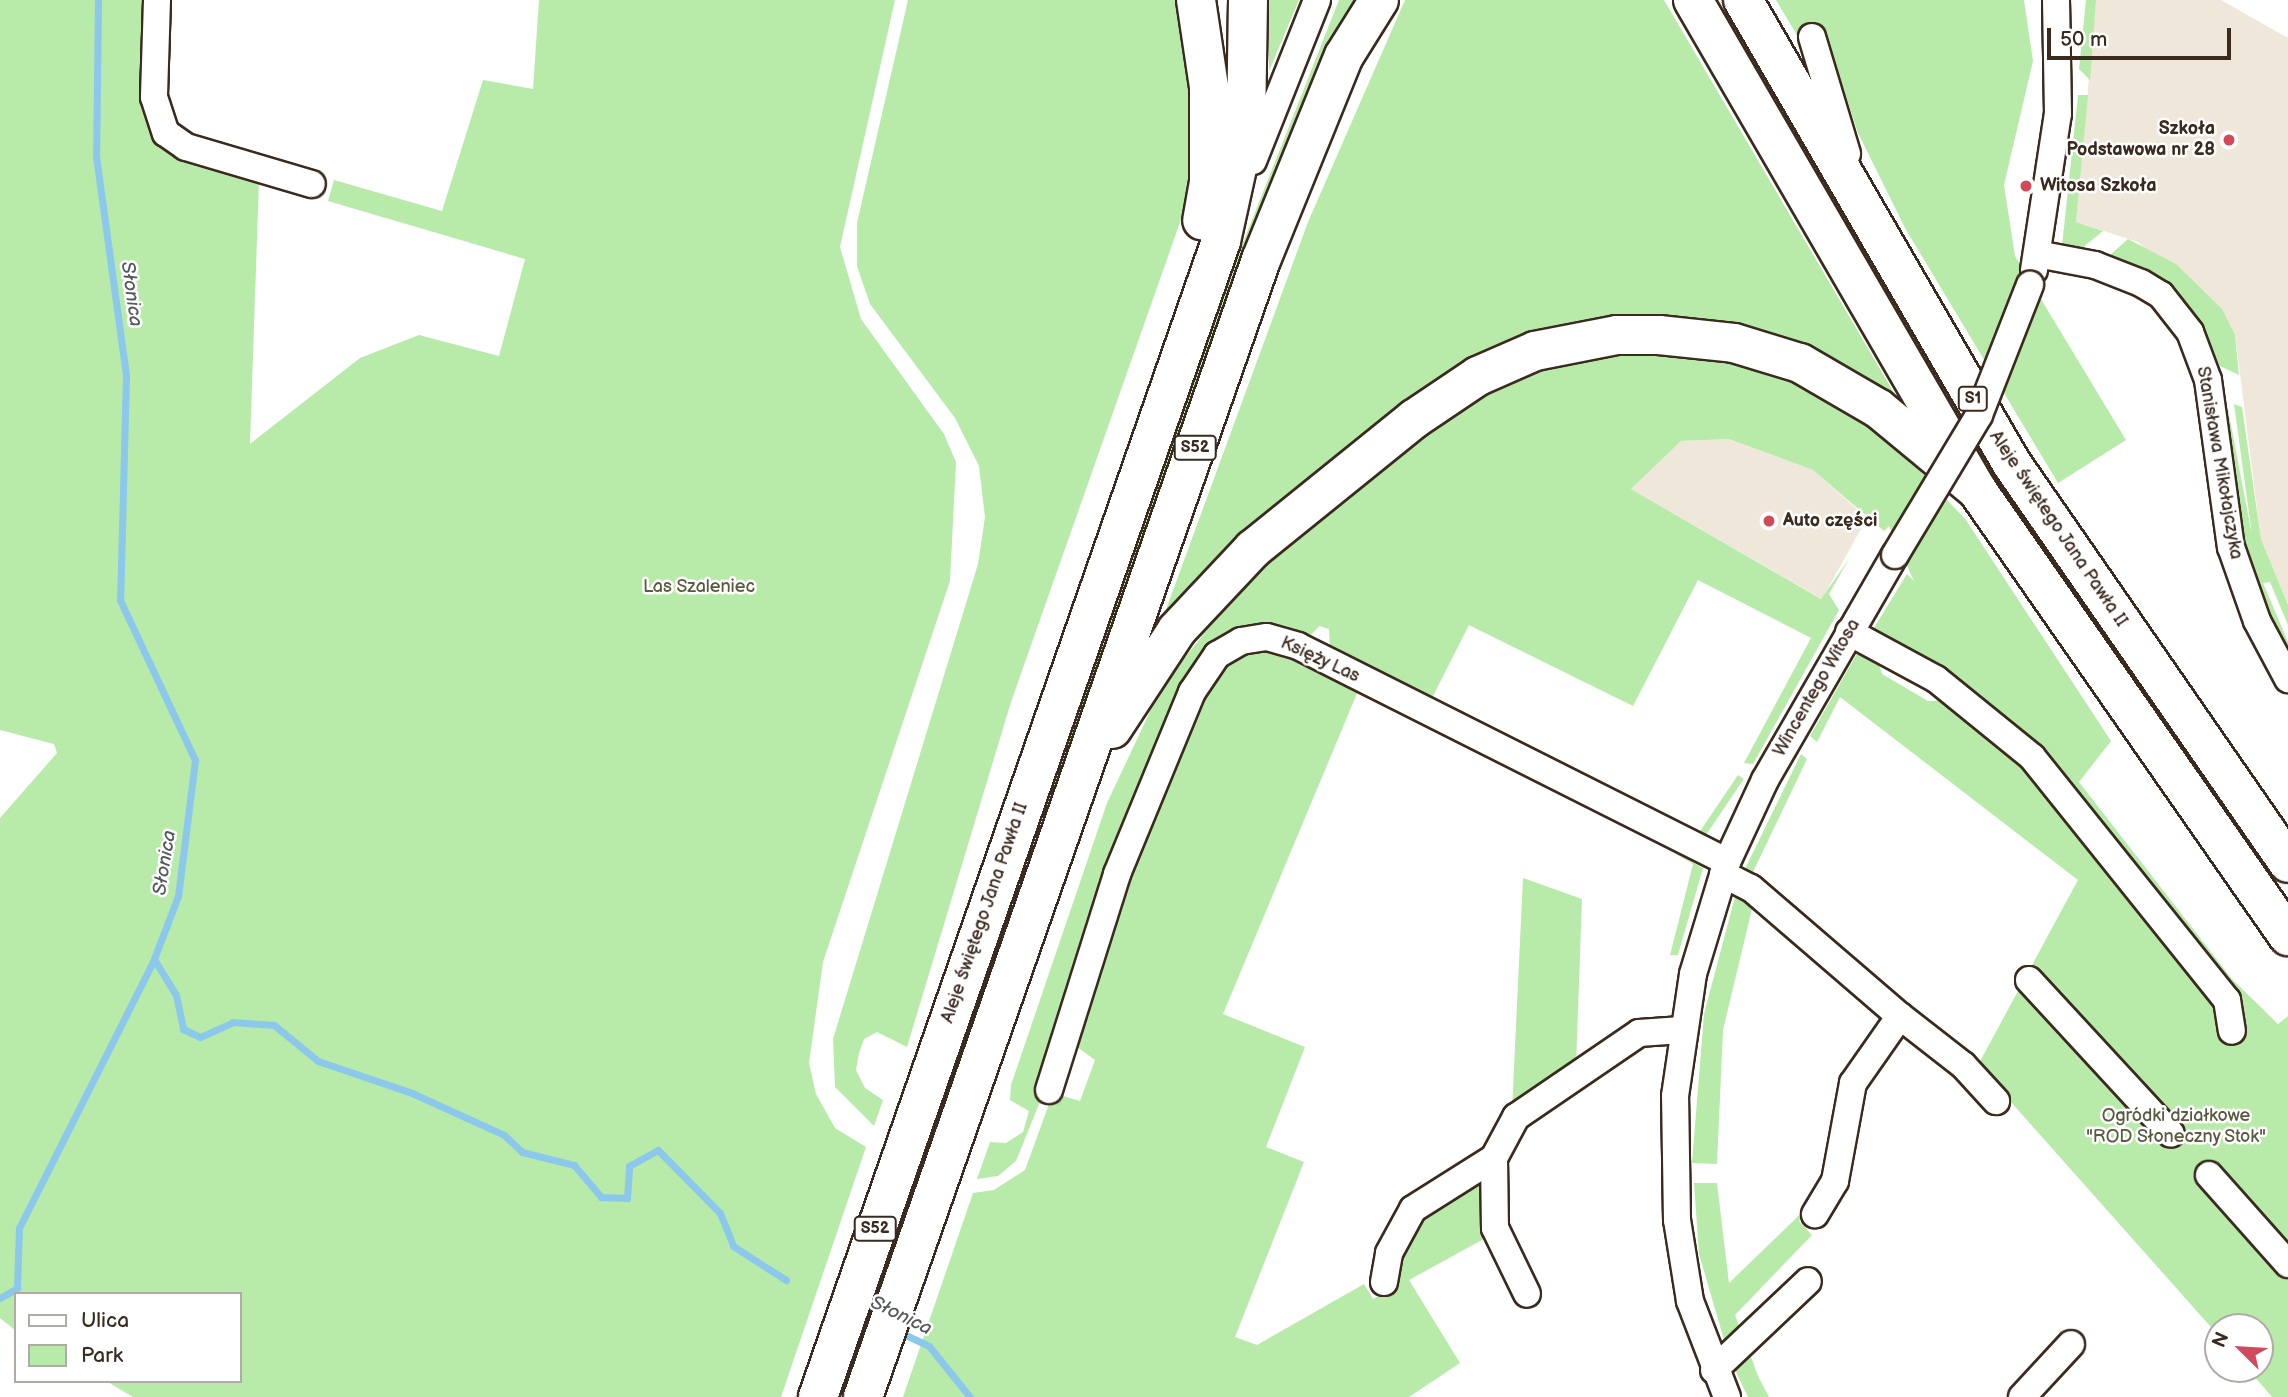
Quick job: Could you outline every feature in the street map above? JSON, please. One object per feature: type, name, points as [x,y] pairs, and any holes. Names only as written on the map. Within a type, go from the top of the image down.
[{"type":"highway","points":[[1154,429],[1209,182],[1209,87],[1196,0]]},
{"type":"highway","points":[[1221,241],[1246,127],[1248,0]]},
{"type":"highway","points":[[1344,56],[1379,0]]},
{"type":"highway","name":"S1","points":[[1693,0],[1977,491],[2288,936]]},
{"type":"highway","name":"Aleje świętego Jana Pawła II","points":[[1743,0],[1875,235],[2012,464],[2288,863]]},
{"type":"highway","name":"S52","points":[[863,1397],[1261,260],[1344,56]]},
{"type":"highway","name":"S52","points":[[1154,429],[1221,241]]},
{"type":"highway","points":[[1055,843],[1150,667],[1253,549],[1414,419],[1478,376],[1535,351],[1617,335],[1659,335],[1734,343],[1800,363],[1879,409],[1977,491]]},
{"type":"highway","name":"Aleje świętego Jana Pawła II","points":[[818,1397],[1154,429]]},
{"type":"street","points":[[157,0],[154,97],[166,133],[186,147],[312,184]]},
{"type":"street","points":[[1221,241],[1318,0]]},
{"type":"street","points":[[1344,56],[1370,0]]},
{"type":"street","name":"Wincentego Witosa","points":[[1727,1397],[1714,1370],[1690,1301],[1676,1220],[1673,1151],[1682,1030],[1725,868],[1779,753],[1979,415],[2031,285],[2058,114],[2056,0]]},
{"type":"street","points":[[1812,37],[1875,235]]},
{"type":"street","name":"Stanisława Mikołajczyka","points":[[2037,254],[2141,283],[2161,295],[2190,332],[2208,380],[2231,547],[2257,621],[2288,679]]},
{"type":"street","points":[[1849,632],[1936,679],[2032,757],[2227,1000],[2232,1031]]},
{"type":"street","name":"Księży Las","points":[[1049,1090],[1117,874],[1188,702],[1208,666],[1241,641],[1267,637],[1298,646],[1725,868],[1962,1065],[1996,1101]]},
{"type":"street","points":[[2029,980],[2171,1134]]},
{"type":"street","points":[[1815,1214],[1835,1181],[1853,1083],[1900,1016]]},
{"type":"street","points":[[1527,1294],[1495,1228],[1494,1158],[1502,1133],[1527,1109],[1639,1033],[1682,1030]]},
{"type":"street","points":[[1384,1282],[1390,1253],[1413,1209],[1494,1158]]},
{"type":"street","points":[[2209,1175],[2288,1264]]},
{"type":"street","points":[[1714,1370],[1808,1281]]},
{"type":"street","points":[[2022,1397],[2071,1344]]},
{"type":"shaded area","points":[[2096,0],[2221,0],[2288,38],[2288,605],[2261,539],[2235,335],[2138,242],[2076,222]]},
{"type":"shaded area","points":[[1729,439],[1813,470],[1867,518],[1822,599],[1631,489],[1681,441]]},
{"type":"green space","name":"Las Szaleniec","points":[[0,0],[151,0],[152,133],[259,180],[250,444],[360,358],[419,335],[499,356],[525,259],[328,201],[334,180],[442,211],[483,80],[533,89],[539,0],[895,0],[840,247],[861,319],[944,434],[956,462],[950,581],[823,962],[809,1063],[816,1094],[835,1128],[866,1147],[781,1397],[133,1397],[109,1383],[242,1383],[242,1292],[14,1292],[14,1329],[0,1318],[0,818],[57,753],[54,744],[0,730]]},
{"type":"green space","points":[[908,0],[1186,0],[1196,177],[1011,702],[907,1047],[877,1032],[864,1039],[859,1053],[856,1070],[865,1088],[883,1100],[874,1126],[835,1087],[833,1039],[978,564],[985,517],[979,466],[955,418],[870,304],[857,266],[857,223]]},
{"type":"green space","points":[[1269,0],[1299,0],[1269,71]]},
{"type":"green space","points":[[1339,0],[1354,0],[1284,163],[1049,813],[1035,808],[1155,465]]},
{"type":"green space","points":[[1405,0],[1664,0],[1907,415],[1801,348],[1516,346],[1161,623],[1308,222]]},
{"type":"green space","points":[[1776,0],[2024,0],[2033,61],[2004,185],[2015,256],[2126,440],[2058,483],[1905,228],[1858,133],[1825,33],[1800,31],[1801,42]]},
{"type":"green space","points":[[2086,0],[2096,0],[2090,80],[2079,69]]},
{"type":"green space","points":[[2078,95],[2088,95],[2076,222],[2103,231],[2081,249],[2062,246]]},
{"type":"green space","points":[[2128,239],[2176,264],[2222,309],[2235,335],[2239,375],[2220,366],[2196,315],[2166,283],[2109,256]]},
{"type":"green space","name":"Ogródki działkowe \"ROD Słoneczny Stok\"","points":[[1654,351],[1728,360],[1807,387],[1842,405],[1919,470],[1966,520],[2111,741],[2079,782],[2232,979],[2278,1024],[2288,1016],[2288,1397],[2272,1397],[2260,1383],[2274,1383],[2274,1313],[2204,1313],[2204,1319],[1978,1065],[2078,880],[1840,697],[1817,742],[1810,736],[1859,650],[1877,657],[1882,674],[1928,701],[1956,700],[2023,756],[2236,1027],[2035,753],[1872,631],[1907,574],[1914,581],[1889,526],[1884,531],[1813,470],[1729,439],[1681,441],[1631,489],[1821,599],[1849,559],[1829,594],[1839,610],[1753,764],[1744,763],[1811,638],[1698,580],[1633,706],[1469,625],[1431,700],[1330,650],[1329,629],[1319,626],[1308,638],[1227,639],[1016,1161],[998,1176],[977,1179],[990,1142],[1006,1143],[1023,1132],[1029,1111],[1010,1100],[1011,1085],[1107,803],[1162,686],[1223,610],[1217,601],[1473,395],[1528,368]]},
{"type":"green space","points":[[2234,404],[2242,407],[2261,539],[2288,605],[2288,625],[2270,582],[2263,583],[2288,642],[2288,660],[2246,560],[2222,407],[2228,409],[2252,535]]},
{"type":"green space","points":[[1276,646],[1358,691],[1223,1014],[1305,1047],[1266,1147],[1304,1162],[1235,1337],[1257,1345],[1364,1284],[1373,1299],[1395,1287],[1394,1260],[1411,1221],[1481,1171],[1491,1235],[1409,1280],[1460,1363],[1409,1397],[903,1397],[973,1193],[994,1190],[1025,1170],[1053,1093],[1080,1101],[1095,1060],[1073,1044],[1091,970],[1197,700],[1233,655]]},
{"type":"green space","points":[[1801,754],[1807,759],[1753,872],[1784,897],[1778,899],[1745,869]]},
{"type":"green space","points":[[1738,775],[1744,779],[1704,838],[1698,834]]},
{"type":"green space","points":[[1640,833],[1703,868],[1678,955],[1670,955],[1693,864]]},
{"type":"green space","points":[[1523,878],[1582,899],[1576,1066],[1512,1110]]},
{"type":"green space","points":[[1736,893],[1769,917],[1752,909],[1723,1030],[1717,1164],[1692,1163],[1704,1014]]},
{"type":"green space","points":[[1694,1183],[1717,1183],[1729,1283],[1819,1196],[1799,1221],[1812,1235],[1735,1315],[1743,1337],[1727,1350],[1699,1254]]},
{"type":"green space","points":[[1750,1354],[1769,1397],[1748,1397],[1734,1368]]},
{"type":"waterway","name":"Słonica","points":[[98,0],[96,156],[126,376],[120,600],[195,760],[178,896],[154,959],[176,995],[183,1029],[200,1037],[233,1022],[274,1025],[318,1061],[412,1093],[504,1135],[522,1152],[574,1165],[601,1197],[627,1198],[629,1166],[658,1150],[720,1213],[733,1246],[786,1280]]},
{"type":"waterway","points":[[0,1298],[17,1288],[19,1228],[154,959]]},
{"type":"waterway","name":"Słonica","points":[[897,1331],[929,1346],[970,1397]]},
{"type":"place","name":"Szkoła Podstawowa nr 28","points":[[2229,140]]},
{"type":"place","name":"Witosa Szkoła","points":[[2026,186]]},
{"type":"place","name":"Auto części","points":[[1769,521]]}]
